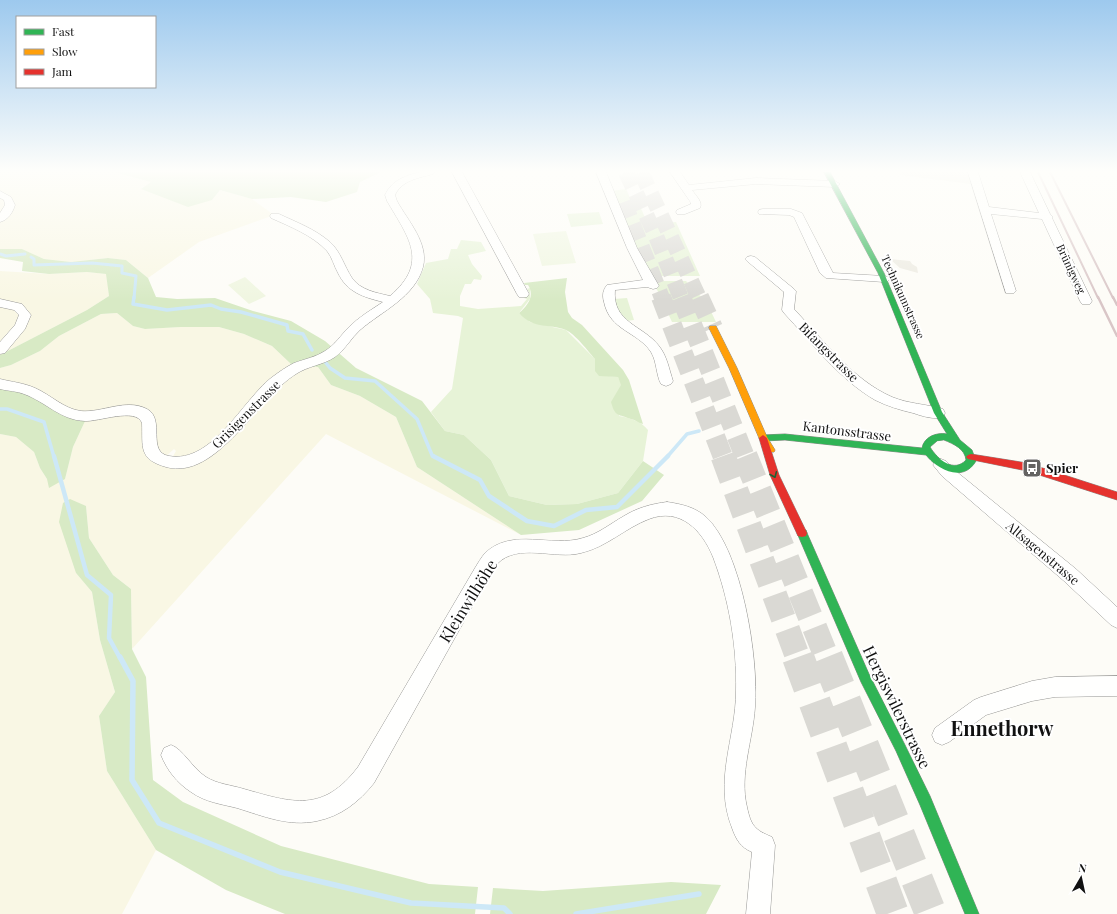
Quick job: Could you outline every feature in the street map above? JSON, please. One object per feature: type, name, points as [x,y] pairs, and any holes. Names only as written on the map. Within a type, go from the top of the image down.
[{"type":"main road","name":"Technikumstrasse","points":[[849,215],[884,279],[938,413],[956,441]]},
{"type":"main road","name":"Hergiswilerstrasse","points":[[713,328],[733,368],[763,438],[779,465],[788,490],[793,513],[865,678],[900,747],[925,801],[972,914]]},
{"type":"main road","name":"Technikumstrasse","points":[[935,438],[938,413]]},
{"type":"main road","name":"Kantonsstrasse","points":[[763,438],[792,438],[854,446],[927,452]]},
{"type":"main road","points":[[967,463],[966,448],[956,441],[945,438],[935,438],[928,442],[926,447],[927,452],[935,462],[953,469],[967,463],[992,460],[1049,472],[1117,496]]},
{"type":"street","name":"Grisigenstrasse","points":[[0,384],[29,390],[64,412],[75,415],[93,416],[126,411],[141,412],[147,416],[150,421],[149,447],[152,454],[158,460],[168,462],[186,461],[206,453],[216,446],[258,399],[288,372],[334,351],[345,337],[357,326],[392,300],[410,283],[417,269],[419,260],[418,249],[414,238],[400,215]]},
{"type":"street","points":[[480,215],[523,294]]},
{"type":"street","points":[[618,215],[632,248],[651,284],[611,287],[609,291],[610,305],[614,316],[620,322],[647,340],[656,350],[666,381]]},
{"type":"street","points":[[797,215],[826,273],[830,276],[884,279]]},
{"type":"street","points":[[986,215],[1010,291]]},
{"type":"street","points":[[1022,215],[1048,218]]},
{"type":"street","name":"Brünigweg","points":[[1046,215],[1086,301]]},
{"type":"street","points":[[276,216],[320,239],[332,249],[348,281],[353,286],[375,296],[392,300]]},
{"type":"street","name":"Bifangstrasse","points":[[751,259],[790,291],[788,310],[856,380],[880,397],[923,411],[938,413]]},
{"type":"street","points":[[0,303],[18,307],[25,315],[21,326],[0,350]]},
{"type":"street","points":[[967,463],[968,489]]},
{"type":"street","name":"Altsagenstrasse","points":[[941,465],[947,472],[1070,575],[1117,619]]},
{"type":"street","name":"Kleinwilhöhe","points":[[171,755],[177,766],[195,782],[209,790],[270,807],[296,812],[317,811],[333,805],[355,790],[366,776],[481,574],[492,558],[500,552],[514,546],[525,545],[553,548],[582,546],[599,539],[644,513],[664,508],[677,510],[700,521],[709,530],[721,557],[732,588],[739,615],[746,691],[745,714],[733,779],[733,797],[743,830],[750,839],[764,845],[758,914]]},
{"type":"street","points":[[942,735],[981,707],[1032,691],[1062,686],[1117,686]]},
{"type":"shaded area","points":[[0,215],[274,215],[199,242],[148,278],[126,260],[108,258],[71,262],[44,259],[22,249],[0,249]]},
{"type":"shaded area","points":[[890,259],[910,261],[917,267],[918,273],[900,268]]},
{"type":"shaded area","points":[[0,271],[49,274],[87,272],[107,274],[109,296],[87,310],[0,355]]},
{"type":"shaded area","points":[[117,313],[133,326],[145,329],[219,327],[244,334],[272,346],[291,364],[298,364],[215,442],[199,454],[172,458],[176,451],[174,449],[165,457],[157,455],[151,413],[80,414],[0,381],[0,368],[11,365],[40,351],[59,336],[101,314]]},
{"type":"shaded area","points":[[307,365],[318,367],[331,385],[360,396],[396,417],[417,467],[521,535],[326,434],[132,649],[131,589],[113,575],[89,538],[86,506],[76,573],[92,592],[100,640],[115,692],[99,716],[107,771],[156,850],[122,914],[0,914],[0,434],[16,437],[34,452],[40,468],[47,479],[65,479],[73,447],[86,419],[124,412],[142,416],[151,458],[195,461],[278,383]]},
{"type":"green space","points":[[567,215],[600,215],[603,224],[571,227]]},
{"type":"green space","points":[[622,215],[644,215],[648,224],[676,222],[700,276],[650,276]]},
{"type":"green space","points":[[566,231],[576,263],[542,266],[533,234]]},
{"type":"green space","points":[[461,240],[481,242],[486,251],[468,255],[472,264],[482,276],[481,280],[474,279],[471,284],[465,284],[460,296],[460,306],[478,309],[521,306],[527,299],[524,298],[530,294],[530,299],[519,313],[530,322],[566,330],[595,359],[599,375],[618,377],[622,385],[619,416],[635,420],[648,430],[643,461],[618,493],[577,504],[547,505],[509,496],[491,460],[464,435],[445,431],[431,412],[452,389],[463,318],[433,313],[430,299],[417,284],[426,263],[448,259],[451,249],[457,249]]},
{"type":"green space","points":[[0,249],[22,249],[44,259],[71,262],[108,258],[126,260],[148,278],[156,297],[177,299],[215,298],[253,311],[291,321],[325,341],[356,368],[422,401],[445,431],[464,435],[491,460],[509,496],[547,505],[577,504],[618,493],[643,461],[664,475],[642,501],[579,530],[521,535],[417,467],[396,417],[360,396],[331,385],[318,367],[291,364],[272,346],[244,334],[219,327],[145,329],[133,326],[117,313],[101,314],[59,336],[40,351],[11,365],[0,368],[0,355],[87,310],[109,296],[106,274],[87,272],[49,274],[22,271],[23,262],[0,258]]},
{"type":"green space","points":[[245,277],[266,296],[249,304],[228,285]]},
{"type":"green space","points":[[567,278],[565,292],[568,312],[572,318],[582,325],[623,370],[629,380],[643,424],[616,413],[611,402],[621,385],[618,377],[599,376],[595,371],[595,359],[570,332],[559,328],[530,322],[519,313],[528,304],[531,297],[528,285],[525,285],[524,283]]},
{"type":"green space","points":[[653,281],[686,281],[707,303],[716,322],[672,322]]},
{"type":"green space","points":[[627,298],[634,320],[626,321],[617,310],[614,299]]},
{"type":"green space","points":[[0,386],[17,389],[86,419],[73,447],[65,479],[49,488],[47,479],[40,468],[34,452],[16,437],[0,434]]},
{"type":"green space","points":[[70,499],[86,506],[89,538],[113,575],[131,589],[132,649],[146,677],[153,780],[183,802],[281,846],[429,884],[478,887],[475,914],[285,914],[226,890],[156,850],[107,771],[99,716],[115,692],[100,640],[92,592],[76,573],[59,522],[63,503]]},
{"type":"green space","points":[[671,882],[721,885],[706,914],[490,914],[493,888],[543,891]]},
{"type":"waterway","points":[[0,254],[6,256],[25,254]]},
{"type":"waterway","points":[[31,257],[34,259],[34,265],[92,263],[122,266],[122,273],[136,276],[134,298]]},
{"type":"waterway","points":[[134,297],[133,304],[167,310],[211,305],[221,309],[241,312],[287,325],[288,331],[303,334],[312,350]]},
{"type":"waterway","points":[[326,363],[330,368],[345,378],[375,381],[417,419],[432,455],[435,457]]},
{"type":"waterway","points":[[0,409],[7,409],[44,422],[54,457]]},
{"type":"waterway","points":[[667,457],[687,434],[699,431]]},
{"type":"waterway","points":[[54,456],[87,575],[111,595],[109,638],[120,658]]},
{"type":"waterway","points":[[433,456],[480,480],[489,496],[527,521],[554,526],[586,510],[617,507],[667,457]]},
{"type":"waterway","points":[[120,657],[133,681],[132,780],[159,823],[280,872],[411,903],[504,908],[510,914]]},
{"type":"waterway","points":[[576,914],[699,894]]},
{"type":"tunnel","points":[[629,215],[662,298]]},
{"type":"tunnel","points":[[646,215],[681,298]]},
{"type":"tunnel","points":[[661,215],[699,298]]},
{"type":"tunnel","points":[[661,297],[723,457]]},
{"type":"tunnel","points":[[681,297],[745,457]]},
{"type":"tunnel","points":[[699,297],[713,328]]},
{"type":"tunnel","points":[[723,456],[798,658]]},
{"type":"tunnel","points":[[745,456],[827,658]]},
{"type":"tunnel","points":[[798,657],[893,914]]},
{"type":"tunnel","points":[[827,657],[931,914]]},
{"type":"railway","points":[[1058,215],[1098,298]]},
{"type":"railway","points":[[1071,215],[1113,298]]},
{"type":"railway","points":[[1098,297],[1117,336]]},
{"type":"railway","points":[[1113,297],[1117,305]]},
{"type":"traffic: fast","points":[[850,215],[881,273],[938,413],[956,441]]},
{"type":"traffic: fast","points":[[763,438],[785,437],[927,452]]},
{"type":"traffic: fast","points":[[945,437],[958,443],[966,449],[971,461],[966,467],[959,470],[946,468],[929,453],[926,447],[929,442],[936,438],[945,437]]},
{"type":"traffic: fast","points":[[802,533],[865,678],[900,747],[925,801],[972,914]]},
{"type":"traffic: slow","points":[[713,328],[733,368],[763,438],[771,450]]},
{"type":"traffic: jam","points":[[763,438],[770,463],[802,533]]},
{"type":"traffic: jam","points":[[971,457],[1027,467],[1117,496]]},
{"type":"place","name":"Spier","points":[[1032,468]]},
{"type":"district","name":"Ennethorw","points":[[1002,729]]}]
